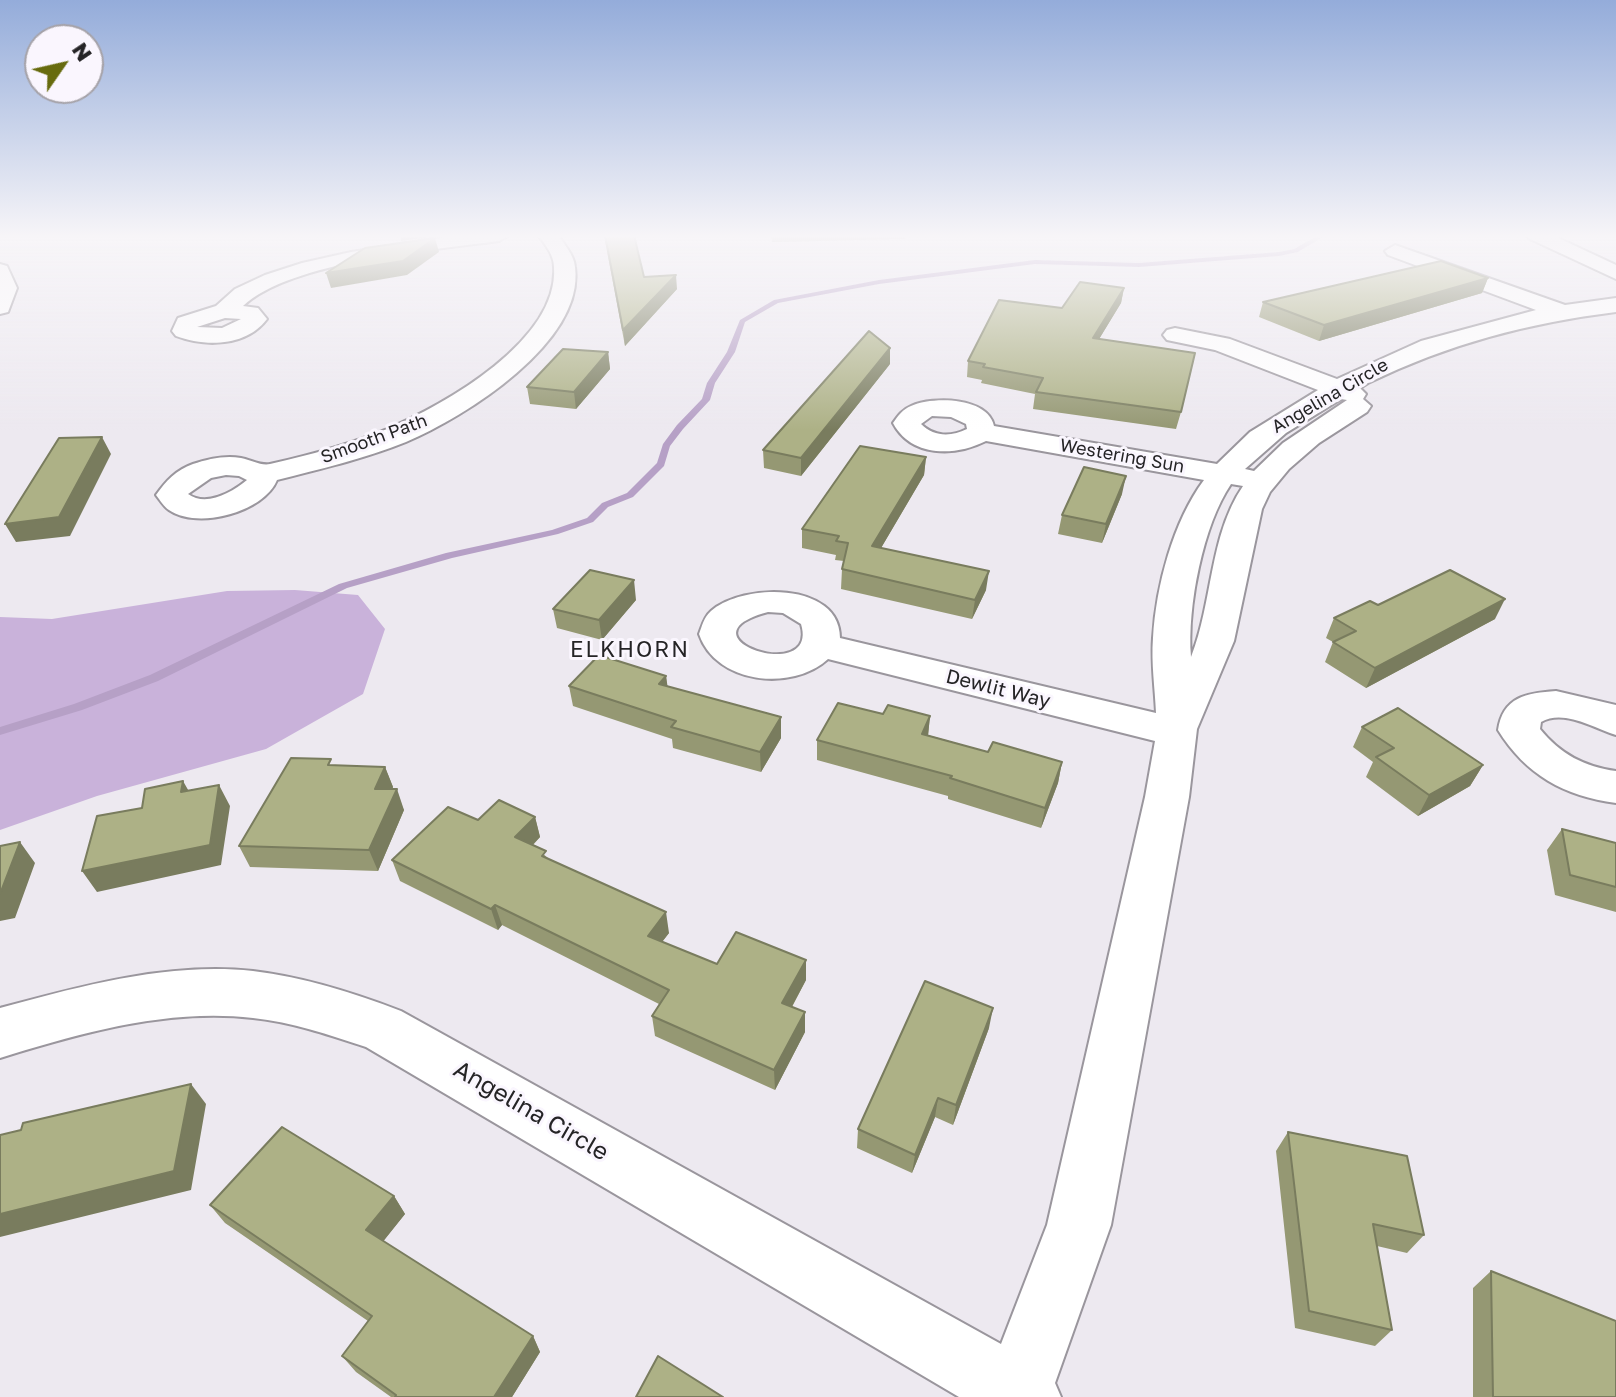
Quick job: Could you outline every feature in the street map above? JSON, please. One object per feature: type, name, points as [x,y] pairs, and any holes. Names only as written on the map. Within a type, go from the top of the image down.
[{"type":"street","points":[[224,311],[234,300]]},
{"type":"street","name":"Smooth Path","points":[[261,475],[329,457],[411,429],[488,384],[538,336],[560,300]]},
{"type":"street","points":[[1531,300],[1561,311]]},
{"type":"street","name":"Angelina Circle","points":[[1176,732],[1218,633],[1246,507],[1263,481],[1300,444],[1368,400],[1503,330],[1561,311],[1616,305]]},
{"type":"street","name":"Angelina Circle","points":[[0,1033],[71,1012],[141,1000],[234,993],[308,1004],[382,1028],[1019,1395],[1079,1225],[1167,797],[1176,732],[1172,625],[1194,532],[1207,497],[1223,474],[1267,433],[1337,389],[1427,345],[1503,330],[1616,317]]},
{"type":"street","points":[[1175,335],[1221,344],[1368,400]]},
{"type":"street","name":"Westering Sun","points":[[981,432],[1263,481]]},
{"type":"street","name":"Dewlit Way","points":[[820,645],[1176,732]]},
{"type":"street","points":[[1616,721],[1567,705],[1546,704],[1521,715],[1519,730],[1531,750],[1550,765],[1576,778],[1616,787]]},
{"type":"shaded area","points":[[295,590],[358,595],[385,629],[363,694],[266,749],[97,796],[0,830],[0,617],[52,619],[227,591]]},
{"type":"building","points":[[617,300],[652,300],[623,330]]},
{"type":"building","points":[[999,300],[1062,308],[1067,300],[1116,300],[1093,338],[1195,353],[1181,412],[1036,392],[1043,378],[983,367],[985,364],[968,361]]},
{"type":"building","points":[[1271,300],[1411,300],[1324,325],[1263,302]]},
{"type":"building","points":[[869,331],[890,348],[801,458],[763,450]]},
{"type":"building","points":[[563,349],[608,352],[574,392],[527,387]]},
{"type":"building","points":[[102,437],[59,517],[5,524],[59,438]]},
{"type":"building","points":[[860,446],[926,457],[872,546],[989,571],[975,600],[842,569],[848,543],[836,541],[839,536],[802,529]]},
{"type":"building","points":[[1084,467],[1126,476],[1106,524],[1062,515]]},
{"type":"building","points":[[590,570],[634,580],[599,620],[553,609]]},
{"type":"building","points":[[1450,570],[1505,599],[1375,668],[1333,642],[1356,631],[1334,618],[1370,601],[1378,605]]},
{"type":"building","points":[[599,655],[666,676],[659,684],[781,717],[760,752],[671,727],[676,721],[569,686]]},
{"type":"building","points":[[838,703],[883,714],[888,705],[930,716],[922,734],[988,752],[993,742],[1062,762],[1045,808],[950,778],[952,776],[817,740]]},
{"type":"building","points":[[1398,708],[1483,765],[1429,795],[1376,757],[1394,748],[1362,727]]},
{"type":"building","points":[[291,758],[331,759],[328,765],[385,767],[375,789],[397,789],[369,850],[239,846]]},
{"type":"building","points":[[183,781],[181,792],[219,785],[210,845],[82,871],[97,816],[142,808],[145,789]]},
{"type":"building","points":[[499,800],[535,817],[515,837],[546,851],[542,856],[666,912],[648,936],[717,964],[736,932],[806,960],[782,1003],[805,1012],[774,1070],[652,1016],[669,990],[495,905],[491,909],[392,860],[448,807],[478,820]]},
{"type":"building","points":[[1562,829],[1616,843],[1616,887],[1570,875]]},
{"type":"building","points":[[20,842],[0,894],[0,846]]},
{"type":"building","points":[[925,981],[993,1008],[956,1105],[938,1098],[915,1155],[858,1129]]},
{"type":"building","points":[[191,1084],[174,1171],[0,1214],[0,1135],[21,1130],[23,1123]]},
{"type":"building","points":[[282,1127],[394,1196],[366,1230],[533,1336],[494,1397],[395,1397],[342,1356],[372,1316],[210,1205]]},
{"type":"building","points":[[1288,1132],[1407,1156],[1424,1235],[1373,1224],[1392,1330],[1309,1311]]},
{"type":"building","points":[[1491,1271],[1616,1321],[1616,1397],[1493,1397]]},
{"type":"building","points":[[658,1356],[723,1397],[636,1397]]},
{"type":"waterway","points":[[0,731],[78,707],[154,678],[343,586],[450,555],[555,532],[590,520],[605,505],[630,495],[661,464],[666,446],[706,400],[711,383],[731,352],[742,321],[780,300]]},
{"type":"district","name":"ELKHORN","points":[[630,650]]}]
